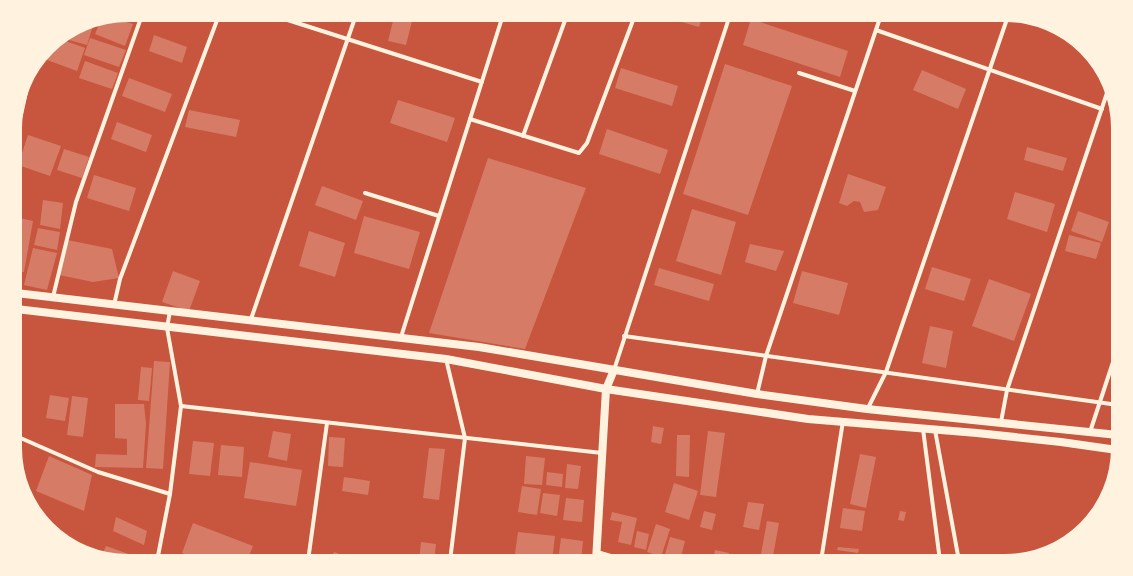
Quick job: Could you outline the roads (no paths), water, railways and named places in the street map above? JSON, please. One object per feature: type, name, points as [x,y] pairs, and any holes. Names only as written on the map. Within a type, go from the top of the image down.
[{"type":"main road","points":[[22,293],[53,298],[251,319],[479,347],[757,394],[868,409],[1111,434]]},
{"type":"main road","points":[[22,311],[446,360],[606,389],[801,418],[1062,442],[1111,449]]},
{"type":"main road","points":[[596,552],[606,389],[614,370]]},
{"type":"street","points":[[53,298],[76,202],[140,22]]},
{"type":"street","points":[[114,305],[120,279],[217,22]]},
{"type":"street","points":[[295,22],[482,82]]},
{"type":"street","points":[[251,319],[354,22]]},
{"type":"street","points":[[401,337],[501,22]]},
{"type":"street","points":[[523,136],[564,22]]},
{"type":"street","points":[[470,118],[579,153],[583,150],[632,22]]},
{"type":"street","points":[[614,370],[728,22]]},
{"type":"street","points":[[757,394],[766,356],[879,22]]},
{"type":"street","points":[[868,409],[886,372],[1006,22]]},
{"type":"street","points":[[876,30],[1102,109]]},
{"type":"street","points":[[799,73],[855,92]]},
{"type":"street","points":[[1001,422],[1007,390],[1106,97]]},
{"type":"street","points":[[366,193],[439,216]]},
{"type":"street","points":[[158,554],[170,494],[181,406],[168,328],[171,311]]},
{"type":"street","points":[[624,336],[1111,404]]},
{"type":"street","points":[[446,360],[465,438],[451,554]]},
{"type":"street","points":[[1090,432],[1111,367]]},
{"type":"street","points":[[181,406],[603,453]]},
{"type":"street","points":[[309,554],[327,422]]},
{"type":"street","points":[[823,554],[843,422]]},
{"type":"street","points":[[923,429],[939,554]]},
{"type":"street","points":[[935,430],[958,554]]},
{"type":"street","points":[[22,439],[98,472],[170,494]]},
{"type":"street","points":[[596,552],[603,554]]}]
